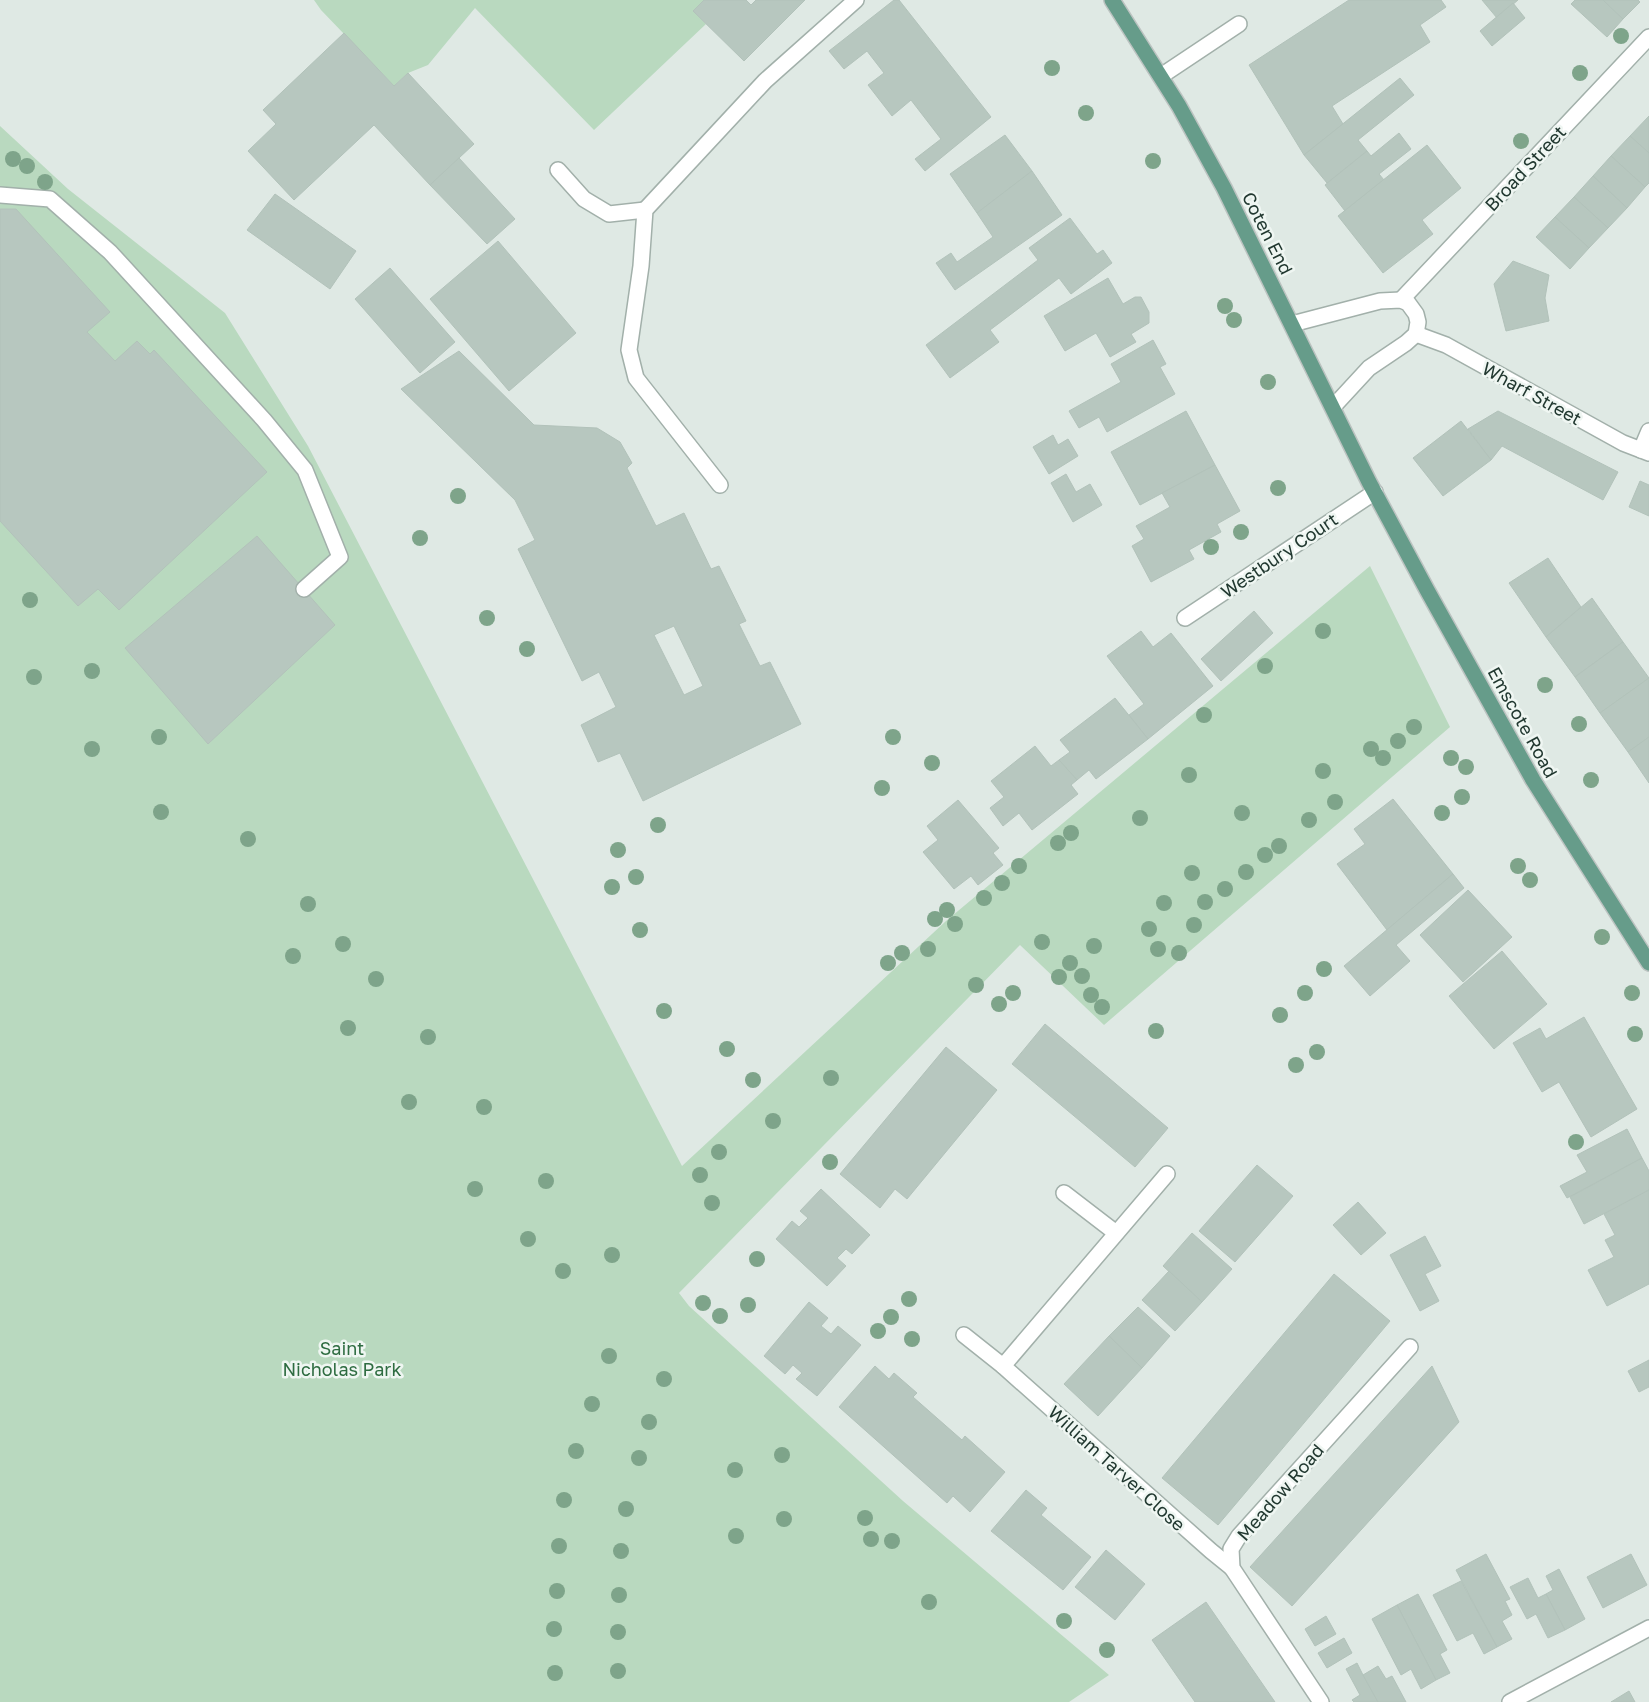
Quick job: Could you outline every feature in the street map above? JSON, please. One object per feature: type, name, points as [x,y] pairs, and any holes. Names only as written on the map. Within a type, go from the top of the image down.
[{"type":"main road","name":"Coten End","points":[[1112,0],[1161,76],[1224,188],[1375,492]]},
{"type":"main road","name":"Emscote Road","points":[[1375,492],[1427,590],[1533,780],[1649,964]]},
{"type":"street","points":[[720,485],[636,378],[629,350],[641,266],[646,210],[765,81],[856,0]]},
{"type":"street","points":[[1161,76],[1239,24]]},
{"type":"street","name":"Broad Street","points":[[1400,300],[1649,37]]},
{"type":"street","points":[[558,170],[584,199],[609,214],[646,210]]},
{"type":"street","points":[[0,195],[50,199],[110,252],[257,414],[305,470],[340,557],[304,589]]},
{"type":"street","points":[[1292,324],[1380,301],[1400,300],[1408,303],[1416,314],[1418,322],[1416,334],[1397,350],[1370,368],[1333,407]]},
{"type":"street","name":"Wharf Street","points":[[1416,334],[1446,345],[1623,443],[1645,451]]},
{"type":"street","points":[[1645,451],[1649,431]]},
{"type":"street","name":"Westbury Court","points":[[1184,618],[1375,492]]},
{"type":"street","points":[[1003,1366],[1167,1174]]},
{"type":"street","points":[[1064,1193],[1116,1233]]},
{"type":"street","name":"William Tarver Close","points":[[964,1335],[1003,1366],[1232,1568]]},
{"type":"street","name":"Meadow Road","points":[[1232,1568],[1231,1549],[1239,1536],[1410,1347]]},
{"type":"street","points":[[1232,1568],[1321,1702]]},
{"type":"street","points":[[1510,1702],[1649,1628]]},
{"type":"green space","points":[[314,0],[704,0],[693,11],[706,24],[594,130],[475,8],[428,65],[408,73],[394,86],[321,10]]},
{"type":"green space","name":"Saint Nicholas Park","points":[[0,126],[68,189],[225,313],[308,446],[682,1166],[946,921],[1370,566],[1450,727],[1104,1025],[1020,945],[679,1293],[689,1306],[903,1501],[1109,1675],[1069,1702],[0,1702]]},
{"type":"building","points":[[704,0],[746,0],[751,5],[756,0],[805,0],[744,61],[693,11]]},
{"type":"building","points":[[894,0],[899,0],[991,117],[925,171],[915,159],[941,139],[911,100],[892,116],[868,85],[884,73],[867,51],[844,69],[829,51]]},
{"type":"building","points":[[1349,0],[1441,0],[1446,7],[1420,25],[1430,42],[1332,106],[1343,124],[1304,155],[1249,65]]},
{"type":"building","points":[[1482,0],[1518,0],[1497,18]]},
{"type":"building","points":[[1575,0],[1603,0],[1623,19],[1607,37],[1571,4]]},
{"type":"building","points":[[1603,0],[1638,0],[1640,2],[1623,19]]},
{"type":"building","points":[[1513,3],[1525,18],[1492,46],[1480,31]]},
{"type":"building","points":[[344,33],[394,86],[408,73],[474,144],[430,185],[374,125],[294,200],[248,151],[276,124],[263,110]]},
{"type":"building","points":[[1400,78],[1414,95],[1358,140],[1367,151],[1327,183],[1304,155]]},
{"type":"building","points":[[1649,116],[1649,153],[1630,136]]},
{"type":"building","points":[[1399,133],[1411,149],[1379,174],[1384,180],[1345,211],[1325,185],[1367,151],[1371,156]]},
{"type":"building","points":[[1005,135],[1032,171],[977,213],[950,174]]},
{"type":"building","points":[[1630,136],[1649,153],[1649,183],[1645,187],[1611,156]]},
{"type":"building","points":[[1427,145],[1461,188],[1422,220],[1433,234],[1383,273],[1338,216]]},
{"type":"building","points":[[1611,156],[1645,187],[1627,208],[1593,176]]},
{"type":"building","points":[[459,158],[515,219],[487,244],[430,185]]},
{"type":"building","points":[[1032,171],[1062,215],[955,290],[936,263],[951,253],[957,262],[993,237],[977,213]]},
{"type":"building","points":[[1593,176],[1627,208],[1608,228],[1574,197]]},
{"type":"building","points":[[275,194],[356,251],[330,289],[247,230]]},
{"type":"building","points":[[1574,197],[1608,228],[1589,248],[1555,217]]},
{"type":"building","points":[[0,209],[16,209],[110,312],[87,332],[115,361],[137,341],[150,354],[154,350],[267,472],[119,610],[98,589],[78,606],[0,521]]},
{"type":"building","points":[[1555,217],[1589,248],[1570,269],[1536,237]]},
{"type":"building","points":[[1070,218],[1097,254],[1103,250],[1112,263],[1071,294],[1059,278],[990,330],[999,342],[950,378],[926,345],[1038,260],[1029,248]]},
{"type":"building","points":[[498,241],[576,333],[509,391],[430,299]]},
{"type":"building","points":[[1513,261],[1549,275],[1545,298],[1549,321],[1506,331],[1494,284]]},
{"type":"building","points":[[390,268],[455,342],[420,373],[355,299]]},
{"type":"building","points":[[1108,278],[1123,304],[1135,297],[1141,297],[1149,312],[1149,323],[1131,334],[1136,342],[1110,357],[1096,333],[1065,351],[1044,316]]},
{"type":"building","points":[[1153,340],[1166,364],[1160,367],[1175,394],[1107,432],[1099,417],[1079,428],[1069,411],[1121,382],[1111,364]]},
{"type":"building","points":[[459,351],[534,425],[597,428],[620,442],[632,463],[627,468],[656,526],[684,513],[711,569],[719,566],[746,621],[739,624],[760,666],[770,662],[801,724],[643,801],[620,753],[598,762],[581,725],[616,707],[599,672],[582,681],[518,549],[535,540],[515,500],[401,389]],"holes":[[[674,626],[703,686],[684,695],[654,635]]]},
{"type":"building","points":[[1186,411],[1215,465],[1140,505],[1111,452]]},
{"type":"building","points":[[1498,411],[1618,472],[1603,500],[1502,446],[1491,460],[1468,429]]},
{"type":"building","points":[[1461,421],[1491,460],[1443,496],[1413,458]]},
{"type":"building","points":[[1053,435],[1058,445],[1068,439],[1078,456],[1049,474],[1033,447]]},
{"type":"building","points":[[1215,465],[1240,511],[1217,524],[1221,532],[1189,550],[1194,559],[1151,582],[1132,546],[1144,539],[1136,526],[1170,507],[1162,493]]},
{"type":"building","points":[[1066,474],[1076,492],[1090,484],[1102,505],[1073,522],[1051,483]]},
{"type":"building","points":[[1640,481],[1649,485],[1649,516],[1629,507]]},
{"type":"building","points":[[257,536],[335,625],[208,744],[125,648]]},
{"type":"building","points":[[1548,558],[1581,607],[1546,637],[1509,583]]},
{"type":"building","points":[[1592,598],[1623,642],[1575,677],[1546,637]]},
{"type":"building","points":[[1254,611],[1273,633],[1221,681],[1201,659]]},
{"type":"building","points":[[1141,631],[1153,647],[1171,633],[1213,686],[1148,739],[1129,715],[1144,704],[1107,656]]},
{"type":"building","points":[[1623,642],[1649,678],[1600,713],[1575,677]]},
{"type":"building","points":[[1649,678],[1649,737],[1628,752],[1600,713]]},
{"type":"building","points":[[1115,698],[1148,739],[1096,779],[1089,770],[1077,780],[1059,760],[1070,752],[1060,740]]},
{"type":"building","points":[[1649,737],[1649,783],[1628,752]]},
{"type":"building","points":[[1035,746],[1051,766],[1059,760],[1077,780],[1071,785],[1078,794],[1032,830],[1019,813],[1003,826],[990,808],[1004,797],[991,781]]},
{"type":"building","points":[[1393,799],[1453,874],[1387,930],[1337,864],[1365,844],[1354,829]]},
{"type":"building","points":[[958,800],[999,848],[993,853],[1003,865],[978,885],[971,876],[954,889],[923,852],[938,840],[927,826]]},
{"type":"building","points":[[1453,874],[1464,888],[1396,945],[1410,961],[1370,996],[1344,966]]},
{"type":"building","points":[[1468,890],[1512,937],[1463,982],[1420,935]]},
{"type":"building","points":[[1502,951],[1547,1004],[1494,1049],[1449,996]]},
{"type":"building","points":[[1584,1017],[1637,1109],[1591,1137],[1559,1082],[1542,1092],[1513,1043],[1540,1028],[1546,1039]]},
{"type":"building","points":[[1045,1024],[1168,1128],[1135,1167],[1012,1064]]},
{"type":"building","points":[[946,1047],[997,1090],[907,1199],[895,1189],[880,1208],[840,1174]]},
{"type":"building","points":[[1627,1129],[1642,1158],[1567,1198],[1560,1186],[1587,1172],[1577,1155]]},
{"type":"building","points":[[1642,1158],[1649,1171],[1649,1190],[1584,1224],[1570,1197]]},
{"type":"building","points":[[1257,1165],[1293,1196],[1235,1262],[1199,1231]]},
{"type":"building","points":[[821,1189],[870,1235],[852,1254],[846,1249],[837,1258],[846,1266],[827,1286],[776,1239],[792,1221],[799,1227],[808,1218],[800,1211]]},
{"type":"building","points":[[1649,1190],[1649,1284],[1607,1306],[1588,1270],[1614,1257],[1605,1240],[1615,1235],[1604,1214]]},
{"type":"building","points":[[1358,1202],[1386,1233],[1361,1255],[1333,1225]]},
{"type":"building","points":[[1192,1233],[1232,1269],[1202,1302],[1163,1266]]},
{"type":"building","points":[[1425,1236],[1441,1266],[1425,1274],[1439,1301],[1420,1311],[1390,1255]]},
{"type":"building","points":[[1169,1271],[1202,1302],[1175,1331],[1142,1300]]},
{"type":"building","points":[[1334,1274],[1390,1321],[1218,1525],[1162,1478]]},
{"type":"building","points":[[809,1302],[828,1318],[821,1326],[831,1334],[838,1326],[861,1345],[817,1396],[796,1379],[802,1373],[793,1365],[785,1374],[764,1356]]},
{"type":"building","points":[[1138,1307],[1170,1336],[1142,1368],[1109,1336]]},
{"type":"building","points":[[1109,1336],[1142,1368],[1098,1416],[1064,1384]]},
{"type":"building","points":[[1649,1360],[1649,1387],[1639,1392],[1628,1371]]},
{"type":"building","points":[[875,1366],[889,1379],[894,1373],[917,1393],[913,1397],[962,1440],[965,1436],[1005,1472],[970,1512],[953,1496],[947,1503],[839,1407]]},
{"type":"building","points":[[1432,1366],[1459,1422],[1292,1606],[1250,1567]]},
{"type":"building","points":[[1026,1490],[1047,1508],[1041,1515],[1091,1557],[1063,1590],[991,1531]]},
{"type":"building","points":[[1106,1550],[1145,1584],[1115,1620],[1075,1587]]},
{"type":"building","points":[[1486,1554],[1510,1599],[1505,1601],[1512,1615],[1502,1621],[1512,1639],[1497,1647],[1456,1570]]},
{"type":"building","points":[[1631,1554],[1647,1585],[1603,1608],[1587,1577]]},
{"type":"building","points":[[1559,1569],[1585,1619],[1565,1630],[1546,1594],[1553,1590],[1546,1576]]},
{"type":"building","points":[[1528,1578],[1538,1598],[1546,1594],[1565,1630],[1548,1638],[1536,1614],[1527,1619],[1510,1587]]},
{"type":"building","points":[[1461,1581],[1497,1647],[1484,1654],[1473,1633],[1457,1641],[1433,1595]]},
{"type":"building","points":[[1418,1594],[1447,1650],[1440,1654],[1450,1673],[1436,1680],[1397,1605]]},
{"type":"building","points":[[1206,1602],[1275,1702],[1195,1702],[1152,1640]]},
{"type":"building","points":[[1397,1605],[1436,1680],[1421,1689],[1411,1669],[1401,1675],[1372,1619]]},
{"type":"building","points":[[1326,1616],[1336,1634],[1315,1646],[1305,1629]]},
{"type":"building","points":[[1344,1638],[1352,1653],[1327,1668],[1318,1653]]},
{"type":"building","points":[[1357,1663],[1378,1702],[1354,1702],[1352,1700],[1360,1695],[1346,1669]]},
{"type":"building","points":[[1378,1666],[1386,1679],[1392,1676],[1406,1702],[1378,1702],[1363,1675]]},
{"type":"building","points":[[1629,1691],[1635,1702],[1611,1702]]}]
